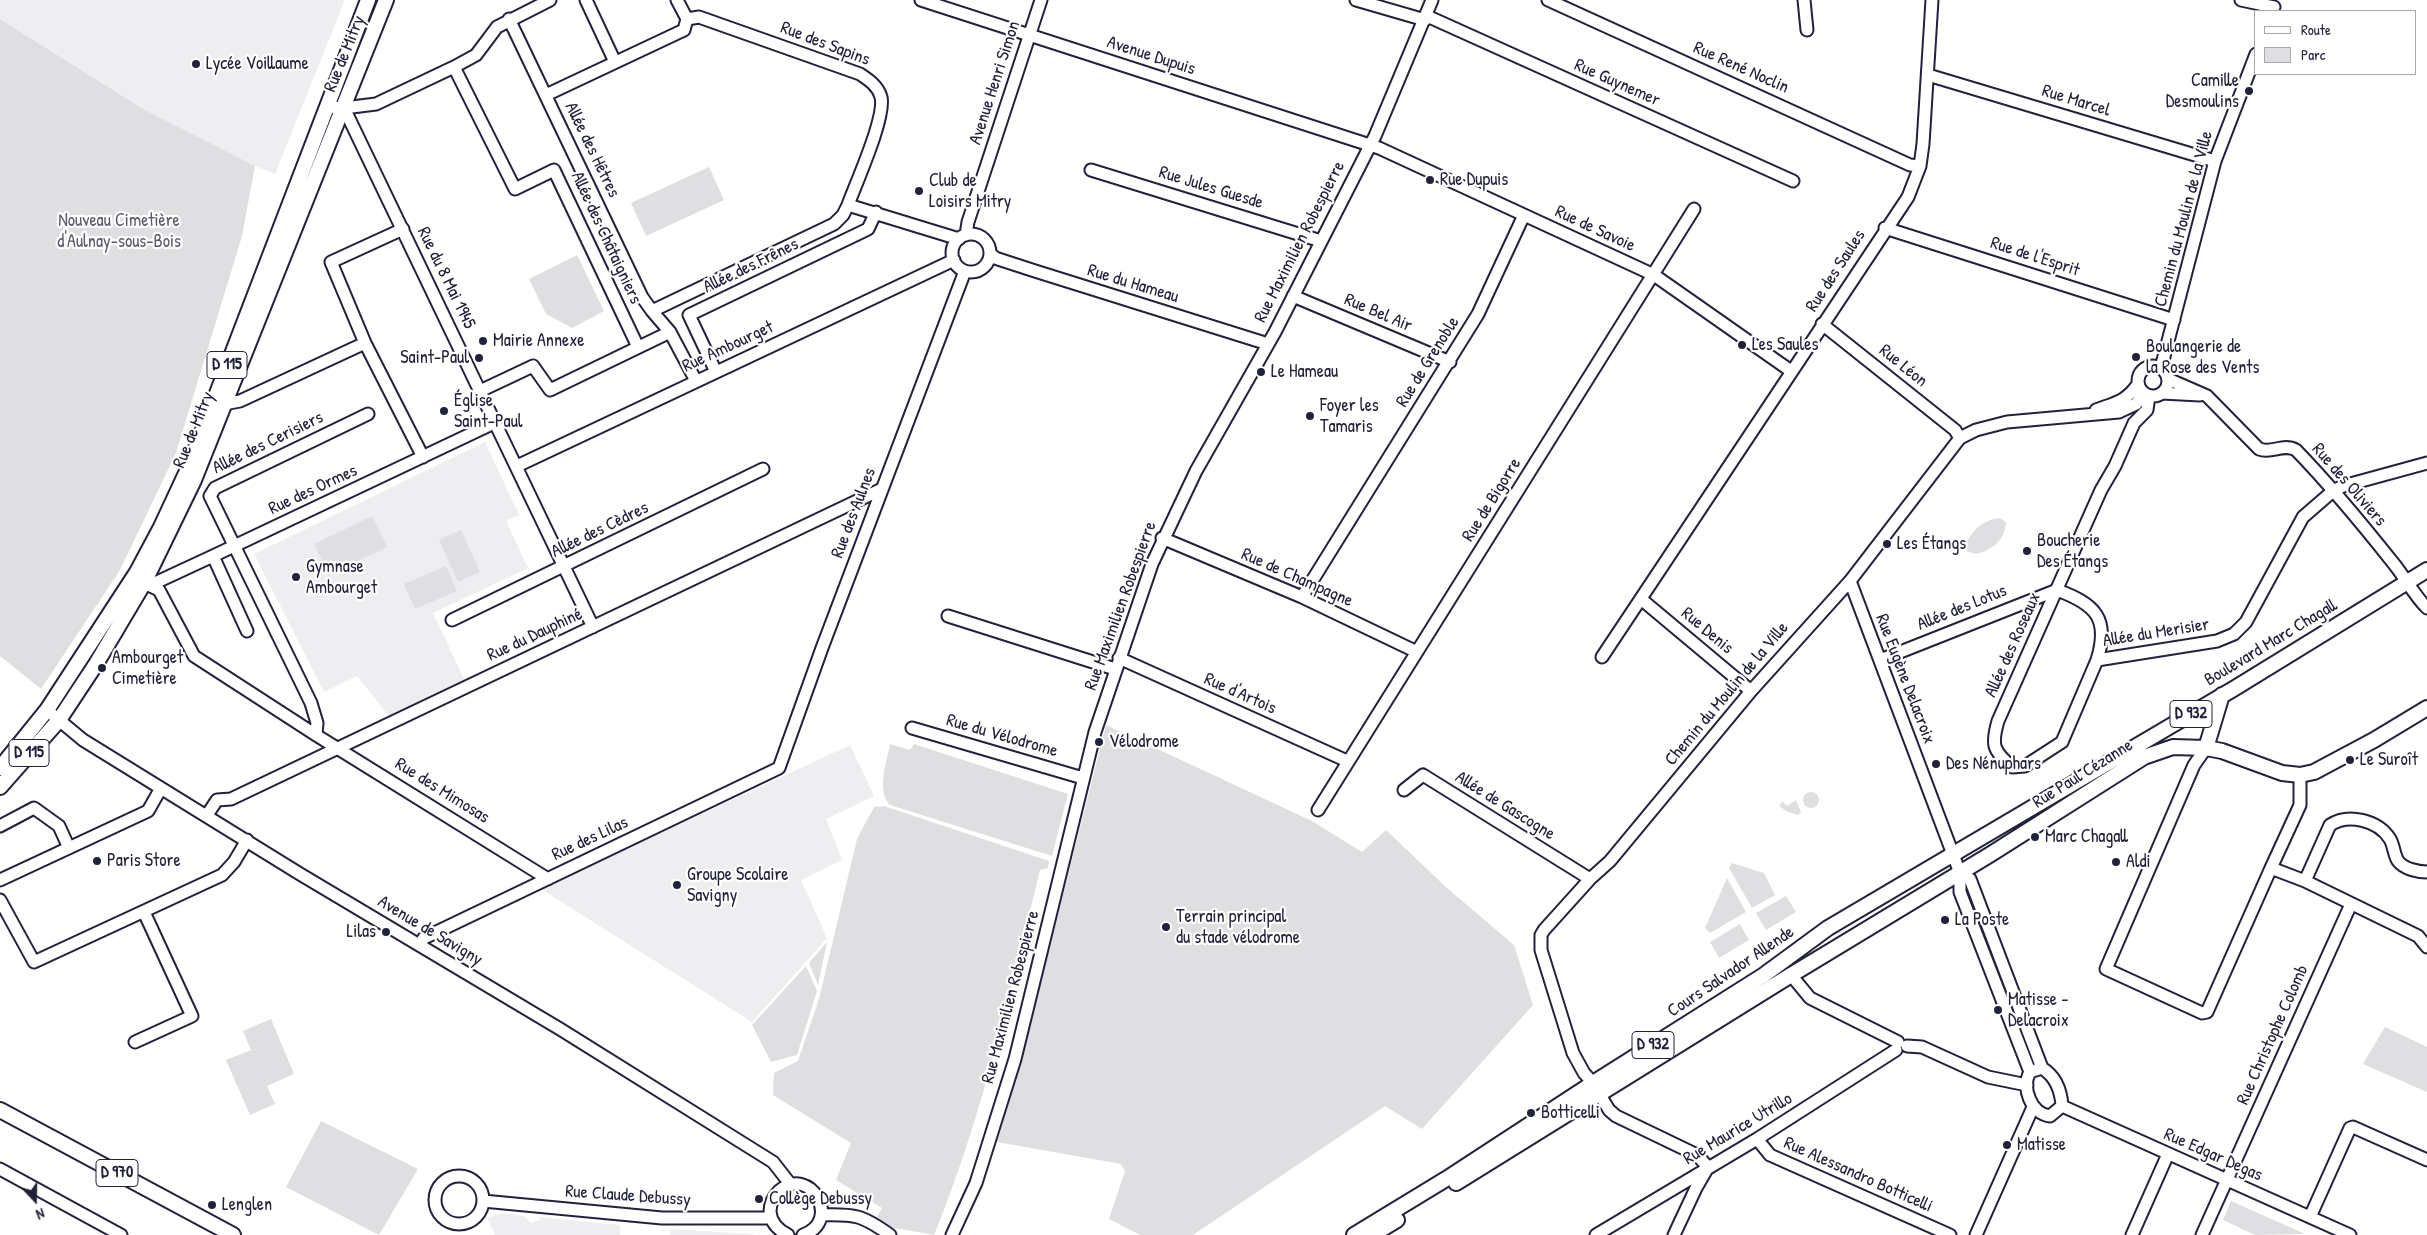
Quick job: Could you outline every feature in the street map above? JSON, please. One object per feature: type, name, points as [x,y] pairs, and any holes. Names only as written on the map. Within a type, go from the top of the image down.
[{"type":"main road","name":"Rue de Mitry","points":[[0,768],[46,710],[137,572],[161,528],[188,469],[312,141],[368,0]]},
{"type":"main road","name":"Rue de Mitry","points":[[0,787],[59,720],[96,664],[144,583],[194,480],[386,0]]},
{"type":"main road","name":"Boulevard Marc Chagall","points":[[1953,856],[2427,570]]},
{"type":"main road","points":[[2206,748],[2222,695]]},
{"type":"main road","name":"Rue Paul Cézanne","points":[[1960,873],[2144,757],[2173,747],[2206,748],[2222,750],[2282,773],[2300,775],[2326,768],[2427,708]]},
{"type":"main road","name":"Cours Salvador Allende","points":[[1372,1235],[1764,975],[1828,928],[1953,856]]},
{"type":"main road","name":"Cours Salvador Allende","points":[[1354,1235],[1596,1088],[1791,975],[1960,873]]},
{"type":"main road","name":"D 970","points":[[0,1110],[233,1235]]},
{"type":"street","points":[[327,107],[344,108],[376,104],[454,67],[476,55],[493,31],[509,19],[550,0]]},
{"type":"street","points":[[586,0],[616,62]]},
{"type":"street","points":[[546,95],[684,30],[687,19],[677,0]]},
{"type":"street","name":"Avenue Dupuis","points":[[920,0],[1370,145]]},
{"type":"street","name":"Avenue Henri Simon","points":[[963,237],[1041,0]]},
{"type":"street","name":"Rue Guynemer","points":[[1356,0],[1426,18],[1793,181]]},
{"type":"street","name":"Rue Maximilien Robespierre","points":[[952,1235],[976,1183],[1016,1060],[1083,778],[1117,663],[1162,538],[1196,471],[1268,344],[1370,145],[1426,18],[1432,0]]},
{"type":"street","name":"Rue René Noclin","points":[[1548,0],[1910,165],[1920,166]]},
{"type":"street","points":[[1804,0],[1807,30]]},
{"type":"street","name":"Rue des Saules","points":[[1602,657],[1885,228],[1908,197],[1920,166],[1932,0]]},
{"type":"street","points":[[2241,0],[2274,6]]},
{"type":"street","name":"Rue des Sapins","points":[[652,311],[834,224],[843,215],[848,206],[882,113],[881,96],[875,86],[860,74],[699,17],[687,19]]},
{"type":"street","name":"Allée des Hêtres","points":[[509,19],[642,297],[670,332],[696,381]]},
{"type":"street","name":"Chemin du Moulin de la Ville","points":[[1596,1088],[1584,1073],[1573,1053],[1541,950],[1541,935],[1550,922],[1610,861],[1751,691],[1850,581],[1960,438],[1976,430],[2007,422],[2088,414],[2143,391],[2141,371],[2155,367],[2168,338],[2214,161],[2254,59]]},
{"type":"street","name":"Allée des Châtaigniers","points":[[454,67],[515,189],[554,170],[638,347]]},
{"type":"street","name":"Rue Marcel","points":[[1928,75],[2214,161]]},
{"type":"street","name":"Rue du 8 Mai 1945","points":[[344,108],[496,422],[592,627]]},
{"type":"street","name":"Rue de Savoie","points":[[1370,145],[1654,276],[1791,370]]},
{"type":"street","name":"Rue Jules Guesde","points":[[1091,170],[1321,241]]},
{"type":"street","points":[[848,206],[963,237],[982,238],[989,247],[990,253],[989,259],[977,271],[965,271],[954,260],[953,248],[963,237]]},
{"type":"street","name":"Rue de Bigorre","points":[[1318,810],[1654,276],[1694,208]]},
{"type":"street","name":"Allée des Frênes","points":[[716,372],[689,314],[868,229],[876,212]]},
{"type":"street","name":"Rue de Grenoble","points":[[1302,597],[1450,362],[1478,314],[1524,215]]},
{"type":"street","name":"Rue de l'Esprit","points":[[1885,228],[2174,320]]},
{"type":"street","points":[[403,229],[331,262],[366,343],[423,457]]},
{"type":"street","name":"Rue du Hameau","points":[[990,253],[996,258],[1035,271],[1268,344]]},
{"type":"street","name":"Rue Ambourget","points":[[517,466],[954,260]]},
{"type":"street","name":"Rue des Aulnes","points":[[779,768],[965,271]]},
{"type":"street","name":"Rue Bel Air","points":[[1293,296],[1450,362]]},
{"type":"street","name":"Rue Léon","points":[[1822,324],[1954,430],[1960,438]]},
{"type":"street","points":[[480,391],[533,366],[550,390],[670,332]]},
{"type":"street","points":[[224,404],[240,401],[366,343]]},
{"type":"street","points":[[2155,367],[2168,379],[2166,389],[2162,393]]},
{"type":"street","name":"Rue des Oliviers","points":[[2168,379],[2207,396],[2256,446],[2267,452],[2283,447],[2296,450],[2333,491],[2427,608]]},
{"type":"street","points":[[2143,391],[2207,396]]},
{"type":"street","name":"Allée des Roseaux","points":[[1998,722],[2134,422],[2147,410],[2143,391]]},
{"type":"street","name":"Allée des Cerisiers","points":[[235,546],[210,496],[214,488],[368,414]]},
{"type":"street","name":"Rue des Ormes","points":[[144,583],[157,582],[496,422]]},
{"type":"street","name":"Allée du Merisier","points":[[1998,722],[1993,738],[1995,749],[2012,767],[2024,766],[2062,742],[2097,660],[2217,641],[2234,634],[2246,622],[2303,517],[2333,491],[2342,486],[2427,463]]},
{"type":"street","name":"Allée des Cèdres","points":[[452,620],[763,469]]},
{"type":"street","name":"Rue du Dauphiné","points":[[207,815],[216,800],[231,799],[882,489]]},
{"type":"street","name":"Rue de Champagne","points":[[1162,538],[1302,597],[1417,652]]},
{"type":"street","points":[[235,546],[311,703],[317,723],[316,735]]},
{"type":"street","points":[[213,556],[248,631]]},
{"type":"street","name":"Rue Eugène Delacroix","points":[[1850,581],[1960,873],[1960,892],[2036,1070]]},
{"type":"street","name":"Rue des Mimosas","points":[[144,583],[159,590],[194,656],[316,735],[548,879]]},
{"type":"street","points":[[2057,590],[2089,604],[2100,619],[2103,642],[2097,660]]},
{"type":"street","name":"Allée des Lotus","points":[[1880,660],[2057,590]]},
{"type":"street","name":"Rue Denis","points":[[1641,599],[1751,691]]},
{"type":"street","name":"Rue d'Artois","points":[[948,616],[1117,663],[1347,762]]},
{"type":"street","name":"Avenue de Savigny","points":[[46,710],[83,740],[560,1029],[773,1162],[791,1185]]},
{"type":"street","name":"Rue du Vélodrome","points":[[912,728],[1083,778]]},
{"type":"street","points":[[2206,748],[2194,765],[2106,969],[2202,1013],[2207,1012],[2300,805],[2300,775]]},
{"type":"street","name":"Rue des Lilas","points":[[419,945],[424,938],[779,768]]},
{"type":"street","name":"Allée de Gascogne","points":[[1404,790],[1423,775],[1590,880]]},
{"type":"street","points":[[0,880],[148,811],[161,788]]},
{"type":"street","points":[[0,826],[34,808],[59,826],[69,848]]},
{"type":"street","points":[[2304,881],[2330,825],[2346,818],[2368,821],[2387,836],[2398,861],[2412,870],[2427,872]]},
{"type":"street","points":[[0,900],[34,962],[222,875],[234,862],[247,840]]},
{"type":"street","points":[[2271,868],[2304,881],[2418,936],[2427,947]]},
{"type":"street","name":"Rue Christophe Colomb","points":[[2202,1235],[2351,904]]},
{"type":"street","points":[[135,1042],[192,1016],[144,912]]},
{"type":"street","points":[[1791,975],[1810,998],[1900,1046],[1922,1047],[1988,1077],[2027,1086]]},
{"type":"street","name":"Rue Maurice Utrillo","points":[[1596,1235],[1757,1139],[1900,1046]]},
{"type":"street","points":[[2036,1070],[2051,1074],[2061,1098],[2062,1106],[2050,1116],[2042,1115],[2033,1107],[2027,1086],[2027,1077],[2036,1070]]},
{"type":"street","points":[[1596,1088],[1616,1116],[1697,1154],[1708,1167],[1674,1235]]},
{"type":"street","name":"Rue Edgar Degas","points":[[2062,1106],[2350,1235]]},
{"type":"street","points":[[1976,1235],[2033,1107]]},
{"type":"street","points":[[2310,1217],[2350,1128],[2353,1127],[2427,1160]]},
{"type":"street","name":"Rue Alessandro Botticelli","points":[[1757,1139],[1770,1155],[1950,1235]]},
{"type":"street","points":[[2132,1235],[2168,1154]]},
{"type":"street","points":[[0,1169],[115,1234]]},
{"type":"street","points":[[455,1176],[472,1179],[482,1192],[483,1201],[478,1215],[472,1220],[458,1225],[444,1219],[435,1207],[434,1199],[440,1184],[455,1176]]},
{"type":"street","points":[[788,1235],[775,1226],[771,1218],[772,1201],[783,1188],[799,1185],[814,1192],[819,1199],[822,1216],[813,1230],[805,1235]]},
{"type":"street","name":"Rue Claude Debussy","points":[[483,1201],[662,1218],[771,1218]]},
{"type":"street","points":[[822,1216],[852,1214],[869,1220],[890,1235]]},
{"type":"shaded area","name":"Lycée Voillaume","points":[[0,0],[345,0],[275,174],[255,166],[145,110],[0,19]]},
{"type":"shaded area","points":[[485,442],[519,515],[506,521],[528,568],[433,613],[465,681],[389,716],[357,676],[324,692],[254,554]]},
{"type":"shaded area","name":"Groupe Scolaire Savigny","points":[[850,745],[874,796],[826,819],[842,860],[801,880],[827,938],[752,1022],[541,889]]},
{"type":"shaded area","points":[[503,1213],[524,1216],[531,1223],[540,1220],[539,1217],[620,1225],[620,1235],[495,1235],[487,1218]]},
{"type":"shaded area","points":[[671,1229],[750,1234],[755,1235],[670,1235]]},
{"type":"green space","name":"Nouveau Cimetière d'Aulnay-sous-Bois","points":[[0,19],[145,110],[255,166],[242,236],[176,453],[120,570],[41,689],[0,656]]},
{"type":"green space","points":[[709,167],[724,200],[646,236],[631,203]]},
{"type":"green space","points":[[577,255],[604,311],[572,328],[546,314],[529,279]]},
{"type":"green space","points":[[372,516],[387,547],[329,575],[314,544]]},
{"type":"green space","points":[[2000,518],[2006,522],[2003,534],[1996,544],[1981,553],[1975,554],[1964,550],[1969,538],[1977,528],[1987,521]]},
{"type":"green space","points":[[461,530],[480,572],[458,582],[439,540]]},
{"type":"green space","points":[[446,566],[457,591],[415,609],[404,584]]},
{"type":"green space","points":[[1106,725],[1312,821],[1362,852],[1386,830],[1447,888],[1514,945],[1533,1005],[1422,1129],[1385,1106],[1193,1235],[1140,1235],[1109,1219],[1125,1171],[1121,1164],[997,1142],[1019,1069]]},
{"type":"green space","points":[[890,744],[910,750],[914,744],[1068,794],[1052,856],[890,805],[886,799],[883,784]]},
{"type":"green space","points":[[1811,792],[1819,800],[1811,808],[1803,800]]},
{"type":"green space","points":[[1796,800],[1801,812],[1798,815],[1788,812],[1779,806],[1782,801],[1787,806]]},
{"type":"green space","points":[[884,806],[1049,861],[1048,868],[1040,870],[981,1101],[967,1146],[934,1235],[873,1224],[882,1208],[836,1180],[851,1143],[773,1095],[774,1073],[798,1061],[819,999],[857,839],[874,807]]},
{"type":"green space","points":[[1732,863],[1764,873],[1775,895],[1752,908],[1729,868]]},
{"type":"green space","points":[[1727,878],[1746,912],[1710,933],[1705,928]]},
{"type":"green space","points":[[1786,896],[1796,912],[1766,930],[1756,913]]},
{"type":"green space","points":[[1740,924],[1749,940],[1719,958],[1710,942]]},
{"type":"green space","points":[[827,942],[818,985],[809,963]]},
{"type":"green space","points":[[806,966],[817,991],[797,1055],[771,1062],[752,1025]]},
{"type":"green space","points":[[271,1019],[294,1074],[267,1086],[275,1104],[250,1115],[226,1060],[251,1050],[243,1031]]},
{"type":"green space","points":[[2385,1027],[2427,1047],[2427,1092],[2363,1064]]},
{"type":"green space","points":[[321,1121],[418,1169],[379,1235],[286,1187]]},
{"type":"green space","points":[[2231,1201],[2305,1234],[2255,1235],[2223,1220]]},
{"type":"place","name":"Lycée Voillaume","points":[[196,64]]},
{"type":"place","name":"Camille Desmoulins","points":[[2249,91]]},
{"type":"place","name":"Rue Dupuis","points":[[1430,180]]},
{"type":"place","name":"Club de Loisirs Mitry","points":[[919,191]]},
{"type":"place","name":"Mairie Annexe","points":[[483,341]]},
{"type":"place","name":"Les Saules","points":[[1742,345]]},
{"type":"place","name":"Boulangerie de la Rose des Vents","points":[[2136,357]]},
{"type":"place","name":"Saint-Paul","points":[[479,358]]},
{"type":"place","name":"Le Hameau","points":[[1261,372]]},
{"type":"place","name":"Église Saint-Paul","points":[[444,411]]},
{"type":"place","name":"Foyer les Tamaris","points":[[1310,416]]},
{"type":"place","name":"Les Étangs","points":[[1887,544]]},
{"type":"place","name":"Boucherie Des Étangs","points":[[2027,551]]},
{"type":"place","name":"Gymnase Ambourget","points":[[296,577]]},
{"type":"place","name":"Ambourget Cimetière","points":[[102,668]]},
{"type":"place","name":"Vélodrome","points":[[1099,742]]},
{"type":"place","name":"Le Suroît","points":[[2350,760]]},
{"type":"place","name":"Des Nénuphars","points":[[1936,764]]},
{"type":"place","name":"Marc Chagall","points":[[2035,837]]},
{"type":"place","name":"Paris Store","points":[[97,861]]},
{"type":"place","name":"Aldi","points":[[2116,862]]},
{"type":"place","name":"Groupe Scolaire Savigny","points":[[677,885]]},
{"type":"place","name":"La Poste","points":[[1945,920]]},
{"type":"place","name":"Terrain principal du stade vélodrome","points":[[1166,927]]},
{"type":"place","name":"Lilas","points":[[386,932]]},
{"type":"place","name":"Matisse - Delacroix","points":[[1998,1010]]},
{"type":"place","name":"Botticelli","points":[[1531,1113]]},
{"type":"place","name":"Matisse","points":[[2007,1145]]},
{"type":"place","name":"Collège Debussy","points":[[759,1199]]},
{"type":"place","name":"Lenglen","points":[[212,1205]]}]
